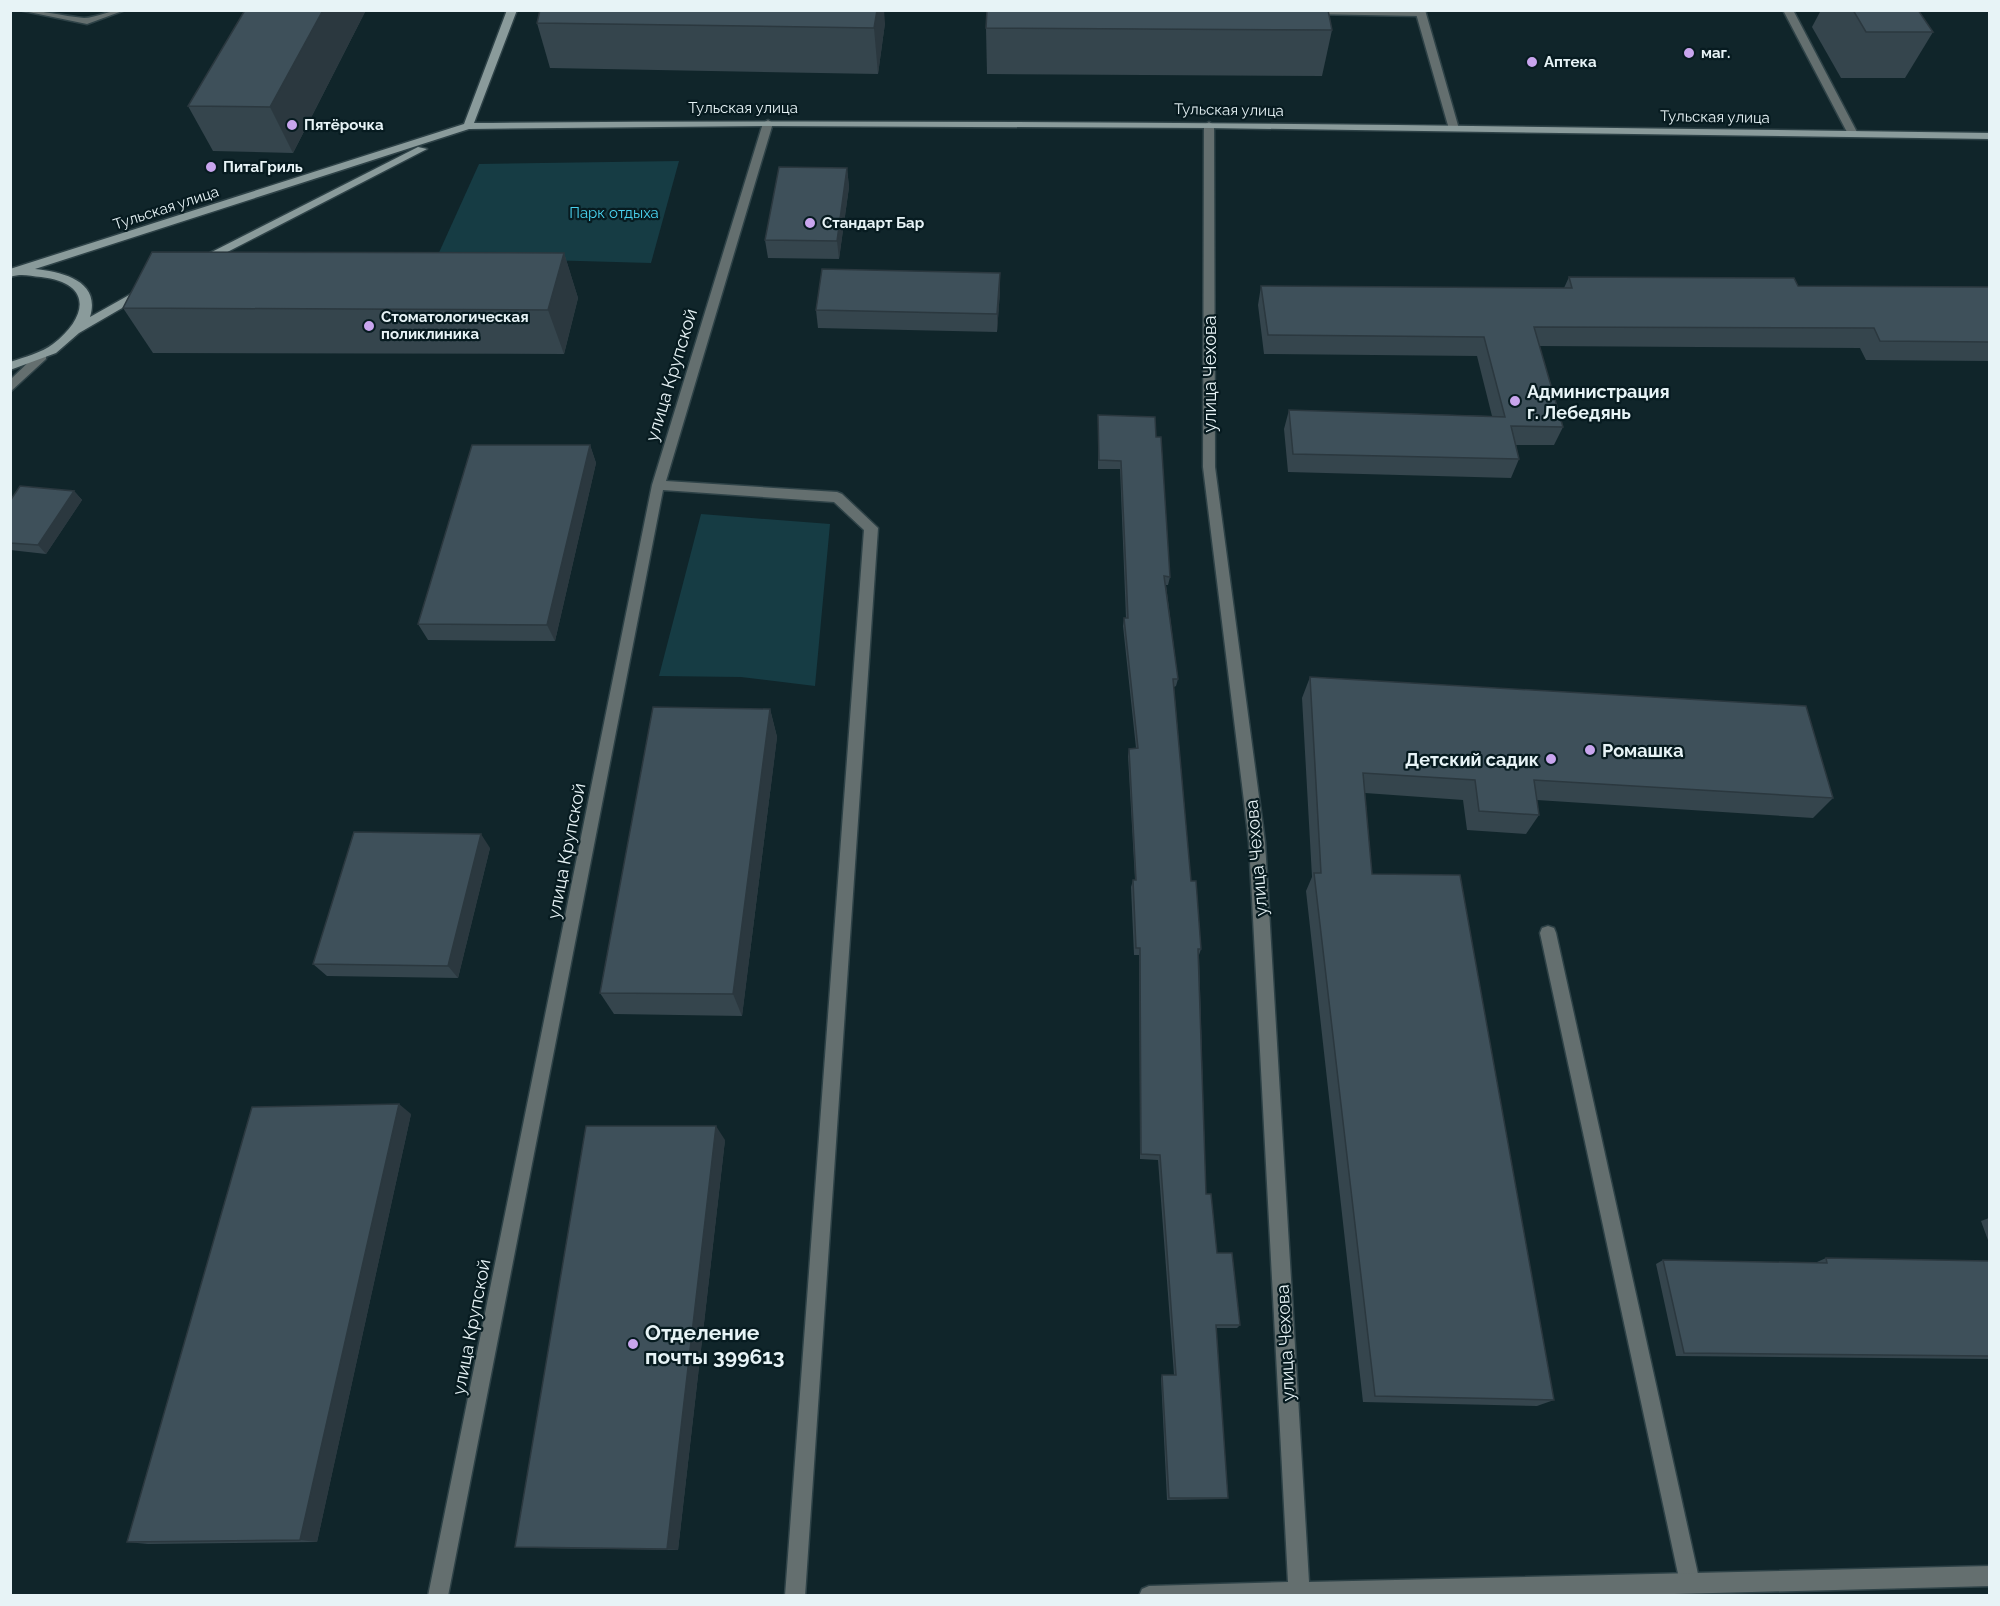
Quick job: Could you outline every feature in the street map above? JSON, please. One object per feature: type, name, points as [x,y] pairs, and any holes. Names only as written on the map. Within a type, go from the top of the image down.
[{"type":"main road","points":[[468,126],[512,10]]},
{"type":"main road","name":"Тульская улица","points":[[10,274],[468,126],[768,123],[1209,125],[1989,136]]},
{"type":"main road","name":"Тульская улица","points":[[184,269],[468,126]]},
{"type":"main road","points":[[10,274],[53,273],[72,279],[82,287],[88,302],[84,318],[76,330]]},
{"type":"main road","points":[[10,366],[42,356],[76,330],[154,286]]},
{"type":"street","points":[[23,10],[87,21],[120,10]]},
{"type":"street","points":[[1788,10],[1853,135]]},
{"type":"street","points":[[1302,11],[1420,12],[1454,129]]},
{"type":"street","name":"улица Крупской","points":[[438,1596],[658,485],[768,123]]},
{"type":"street","name":"улица Чехова","points":[[1209,125],[1209,467],[1257,842],[1299,1592]]},
{"type":"street","points":[[10,388],[42,356]]},
{"type":"street","points":[[658,485],[837,497],[871,528],[795,1596]]},
{"type":"street","points":[[1548,933],[1690,1583]]},
{"type":"street","points":[[1149,1596],[1989,1576]]},
{"type":"green space","name":"Парк отдыха","points":[[679,161],[651,263],[437,257],[479,164]]},
{"type":"green space","points":[[701,514],[830,524],[815,686],[741,677],[659,676]]},
{"type":"building","points":[[245,10],[323,10],[270,107],[188,106]]},
{"type":"building","points":[[540,10],[877,10],[874,28],[537,23]]},
{"type":"building","points":[[987,10],[1328,10],[1332,30],[986,28]]},
{"type":"building","points":[[1853,10],[1918,10],[1933,32],[1866,32]]},
{"type":"building","name":"Стандарт Бар","points":[[779,167],[847,168],[837,241],[765,240]]},
{"type":"building","points":[[152,252],[564,253],[548,310],[123,308]]},
{"type":"building","points":[[822,269],[1000,273],[997,314],[816,310]]},
{"type":"building","points":[[1569,277],[1794,278],[1798,286],[1989,287],[1989,342],[1880,341],[1874,328],[1534,327],[1563,427],[1511,426],[1519,459],[1293,454],[1289,410],[1505,417],[1484,337],[1268,335],[1261,286],[1572,288]]},
{"type":"building","points":[[1098,415],[1155,417],[1156,437],[1161,437],[1170,577],[1164,576],[1178,679],[1173,679],[1191,881],[1196,881],[1201,949],[1198,949],[1206,1194],[1211,1194],[1217,1253],[1232,1253],[1240,1325],[1216,1325],[1228,1498],[1169,1498],[1162,1375],[1176,1375],[1160,1155],[1141,1154],[1140,948],[1136,948],[1133,880],[1136,880],[1129,749],[1138,748],[1124,618],[1128,618],[1121,461],[1099,460]]},
{"type":"building","points":[[472,445],[590,445],[547,625],[418,624]]},
{"type":"building","points":[[20,486],[74,491],[38,545],[10,543],[10,501]]},
{"type":"building","points":[[1310,677],[1806,706],[1833,798],[1534,780],[1539,815],[1479,811],[1475,780],[1363,773],[1372,874],[1460,875],[1554,1400],[1375,1396],[1314,873],[1321,873]]},
{"type":"building","points":[[653,707],[770,709],[733,994],[600,993]]},
{"type":"building","points":[[354,832],[481,834],[448,966],[313,964]]},
{"type":"building","points":[[399,1104],[300,1540],[127,1542],[252,1107]]},
{"type":"building","name":"Отделение почты 399613","points":[[586,1126],[716,1126],[667,1549],[515,1547]]},
{"type":"building","points":[[1826,1258],[1989,1261],[1989,1356],[1684,1353],[1663,1260],[1827,1263]]},
{"type":"place","name":"маг.","points":[[1689,53]]},
{"type":"place","name":"Аптека","points":[[1532,62]]},
{"type":"place","name":"Пятёрочка","points":[[292,125]]},
{"type":"place","name":"ПитаГриль","points":[[211,167]]},
{"type":"place","name":"Стандарт Бар","points":[[810,223]]},
{"type":"place","name":"Стоматологическая поликлиника","points":[[369,326]]},
{"type":"place","name":"Администрация г. Лебедянь","points":[[1515,401]]},
{"type":"place","name":"Ромашка","points":[[1590,750]]},
{"type":"place","name":"Детский садик","points":[[1551,759]]},
{"type":"place","name":"Отделение почты 399613","points":[[633,1344]]}]
